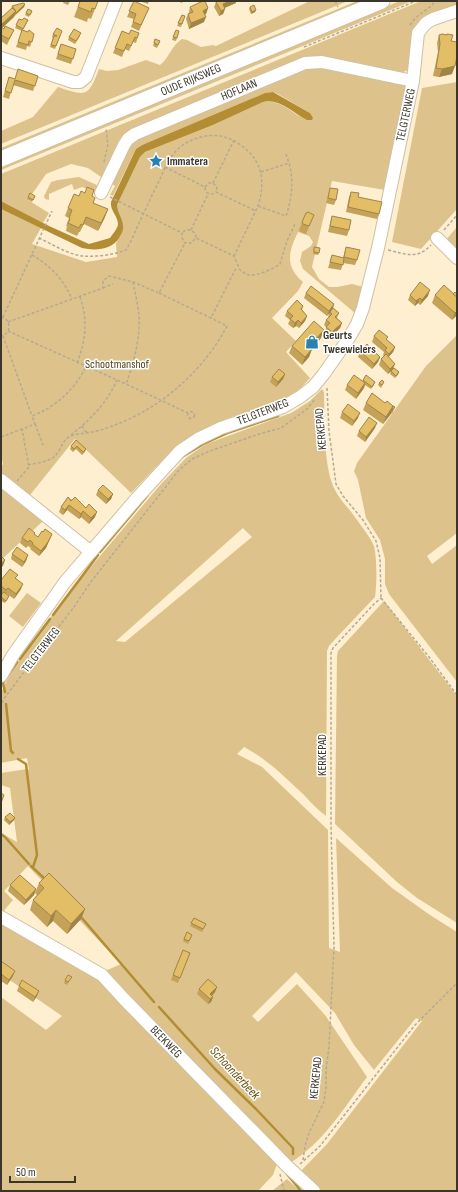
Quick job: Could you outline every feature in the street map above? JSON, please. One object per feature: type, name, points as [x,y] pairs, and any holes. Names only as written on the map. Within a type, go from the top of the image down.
[{"type":"main road","name":"OUDE RIJKSWEG","points":[[1,159],[382,1]]},
{"type":"street","points":[[1,58],[73,82],[80,82],[86,77],[116,1]]},
{"type":"street","name":"TELGTERWEG","points":[[1,676],[13,655],[65,582],[137,498],[180,451],[198,439],[221,428],[283,407],[300,397],[323,376],[343,347],[357,324],[366,296],[413,81],[417,38],[421,28],[433,19],[457,11]]},
{"type":"street","name":"HOFLAAN","points":[[104,194],[110,176],[124,145],[128,139],[135,134],[305,63],[322,62],[413,81]]},
{"type":"street","points":[[437,238],[457,258]]},
{"type":"street","points":[[1,480],[91,552]]},
{"type":"street","name":"BEEKWEG","points":[[1,917],[102,975],[287,1166],[314,1191]]},
{"type":"path","points":[[336,2],[338,7]]},
{"type":"path","points":[[106,129],[108,144],[102,167],[105,173],[110,176]]},
{"type":"path","points":[[40,238],[81,256],[97,256],[126,250],[165,167],[175,152],[186,143],[194,139],[210,136],[226,137],[234,140],[251,154],[261,172],[262,189],[258,206],[234,256],[238,268],[245,274],[254,274],[280,264],[287,241],[295,224]]},
{"type":"path","points":[[205,187],[209,183],[213,183],[234,140]]},
{"type":"path","points":[[258,206],[286,216],[292,189],[292,172],[286,154]]},
{"type":"path","points":[[261,172],[290,163]]},
{"type":"path","points":[[165,167],[205,187],[208,194]]},
{"type":"path","points":[[213,183],[217,187],[216,192]]},
{"type":"path","points":[[208,194],[213,194],[216,192],[256,211]]},
{"type":"path","points":[[104,194],[182,233]]},
{"type":"path","points":[[191,230],[208,194]]},
{"type":"path","points":[[8,322],[2,317],[52,210]]},
{"type":"path","points":[[385,249],[409,255],[423,252],[457,215]]},
{"type":"path","points":[[182,233],[186,230],[191,230],[195,233],[196,238],[234,256]]},
{"type":"path","points":[[182,233],[182,238],[186,243]]},
{"type":"path","points":[[186,243],[191,243],[196,238]]},
{"type":"path","points":[[159,294],[186,243]]},
{"type":"path","points":[[32,255],[56,273],[67,288],[72,299]]},
{"type":"path","points":[[210,318],[235,270],[238,268]]},
{"type":"path","points":[[70,436],[110,427],[128,419],[161,400],[191,374],[211,352],[227,326],[133,282],[109,276],[103,281],[103,288]]},
{"type":"path","points":[[126,384],[134,362],[138,340],[139,316],[133,282]]},
{"type":"path","points":[[8,322],[113,284]]},
{"type":"path","points":[[77,363],[86,330],[80,296]]},
{"type":"path","points":[[8,322],[8,331]]},
{"type":"path","points":[[8,331],[188,413]]},
{"type":"path","points":[[8,331],[2,336],[43,445]]},
{"type":"path","points":[[32,416],[49,408],[60,400],[72,388],[86,367]]},
{"type":"path","points":[[28,465],[54,458],[67,438],[82,426],[106,401],[116,380]]},
{"type":"path","name":"KERKEPAD","points":[[327,387],[329,431],[336,484],[376,540],[380,558],[381,598],[333,648],[331,653],[331,826],[334,947],[324,1102],[309,1133],[303,1160],[320,1146],[415,1025],[457,983]]},
{"type":"path","name":"TELGTERWEG","points":[[1,708],[4,700],[74,607],[90,583],[179,470],[192,459],[210,451],[281,428],[307,408],[317,396]]},
{"type":"path","points":[[1,437],[35,424]]},
{"type":"path","points":[[82,426],[88,433]]},
{"type":"path","points":[[11,489],[29,467],[22,429]]},
{"type":"path","points":[[381,598],[429,657],[457,695]]},
{"type":"path","points":[[284,1191],[280,1173],[287,1166]]},
{"type":"green space","points":[[310,1],[348,1],[1,144],[1,131],[33,117],[58,87],[80,93],[85,92],[89,90],[99,69],[107,71],[118,70],[146,60],[160,65],[175,45],[182,39],[201,47],[216,46]]},
{"type":"green space","points":[[357,1],[370,1],[34,140],[1,150],[1,148]]},
{"type":"green space","points":[[400,1],[412,1],[1,170],[1,164]]},
{"type":"green space","points":[[421,1],[457,1],[457,6],[427,15],[421,19],[414,32],[408,70],[399,74],[329,60],[133,132],[104,179],[88,168],[71,164],[46,174],[28,200],[49,213],[43,223],[1,201],[1,174]]},
{"type":"green space","name":"Schootmanshof","points":[[314,65],[406,85],[385,190],[332,181],[312,267],[319,279],[329,287],[352,284],[364,287],[356,314],[303,269],[300,261],[302,252],[311,246],[313,242],[309,236],[298,232],[292,246],[290,259],[293,270],[303,282],[298,291],[272,318],[296,341],[286,352],[310,378],[300,389],[284,399],[223,420],[199,432],[175,447],[131,493],[75,439],[30,495],[1,473],[1,464],[3,465],[1,454],[1,209],[41,228],[32,244],[86,262],[117,257],[116,244],[123,228],[117,210],[117,205],[140,157],[145,152],[213,125],[263,102],[268,101],[278,103],[299,116],[310,113],[278,94],[273,92],[265,93],[142,145],[136,149],[113,196],[110,195],[115,186],[112,184],[133,139]]},
{"type":"green space","points":[[457,82],[457,209],[421,249],[392,242],[422,88]]},
{"type":"green space","points":[[79,177],[99,186],[95,192],[82,187],[74,190],[72,184],[49,194],[49,200],[45,199],[44,196],[51,182]]},
{"type":"green space","points":[[457,227],[457,253],[445,241]]},
{"type":"green space","points":[[457,335],[457,533],[427,556],[432,564],[457,545],[457,682],[389,594],[385,584],[385,559],[380,540],[366,518],[358,480],[354,471],[357,463],[426,366]]},
{"type":"green space","points":[[322,389],[324,392],[327,462],[332,483],[338,495],[360,524],[374,546],[376,564],[375,597],[329,646],[327,651],[326,816],[283,775],[260,757],[244,747],[237,754],[262,767],[328,830],[329,948],[340,952],[336,838],[392,888],[457,932],[457,1191],[318,1191],[299,1173],[327,1144],[422,1021],[416,1018],[374,1070],[354,1045],[335,1013],[296,972],[252,1016],[258,1022],[297,984],[325,1015],[367,1077],[323,1135],[302,1155],[290,1163],[103,972],[121,964],[28,866],[4,891],[13,900],[2,913],[1,912],[1,833],[17,842],[10,788],[1,785],[1,773],[27,769],[29,770],[27,758],[1,763],[1,693],[19,660],[67,595],[161,484],[186,458],[206,444],[291,413],[310,401]],"holes":[[[243,528],[252,537],[125,642],[116,641]]]},
{"type":"green space","points":[[1,489],[43,521],[1,560]]},
{"type":"green space","points":[[27,593],[41,603],[23,627],[9,616]]},
{"type":"green space","points":[[384,601],[457,696],[457,923],[417,898],[397,882],[335,824],[338,651]]},
{"type":"green space","points":[[1,920],[94,975],[277,1164],[273,1175],[258,1191],[1,1191],[1,997],[46,1030],[62,1016],[1,974]]},
{"type":"green space","points":[[287,1179],[300,1191],[272,1191]]},
{"type":"shaded area","points":[[273,92],[310,113],[313,118],[312,120],[307,120],[275,102],[263,102],[213,125],[145,152],[140,157],[117,205],[123,223],[122,232],[116,242],[108,247],[103,249],[82,248],[1,209],[1,201],[49,226],[89,244],[110,238],[118,226],[117,218],[111,202],[136,149],[142,145],[265,93]]},
{"type":"building","points":[[80,1],[98,1],[95,9],[92,8],[91,12],[78,7]]},
{"type":"building","points":[[134,1],[149,8],[141,25],[133,22],[136,14],[129,11]]},
{"type":"building","points":[[205,1],[208,8],[203,11],[206,17],[191,23],[188,14],[193,12],[190,7]]},
{"type":"building","points":[[230,1],[223,4],[225,9],[221,11],[216,2]]},
{"type":"building","points":[[23,3],[25,4],[16,13],[12,6]]},
{"type":"building","points":[[254,5],[256,10],[252,12],[250,7]]},
{"type":"building","points":[[12,8],[16,11],[1,25],[1,18]]},
{"type":"building","points":[[28,9],[32,11],[30,15],[26,13]]},
{"type":"building","points":[[182,15],[185,16],[182,24],[178,23]]},
{"type":"building","points":[[24,18],[28,20],[23,29],[16,25],[19,19],[22,20]]},
{"type":"building","points":[[5,26],[14,30],[9,39],[1,35],[1,27],[4,29]]},
{"type":"building","points":[[57,28],[62,31],[56,46],[51,45],[54,36],[57,36],[53,34]]},
{"type":"building","points":[[74,29],[81,33],[76,41],[69,37]]},
{"type":"building","points":[[22,30],[28,32],[29,30],[34,34],[32,42],[29,41],[28,45],[18,42]]},
{"type":"building","points":[[131,30],[139,33],[137,38],[135,37],[131,46],[127,44],[124,51],[115,48],[122,31],[129,34]]},
{"type":"building","points":[[176,30],[179,31],[177,38],[173,37]]},
{"type":"building","points":[[439,35],[453,35],[451,41],[457,42],[457,56],[455,66],[442,69],[436,68],[440,44]]},
{"type":"building","points":[[155,39],[160,41],[158,45],[154,43]]},
{"type":"building","points":[[61,44],[76,49],[73,59],[58,54]]},
{"type":"building","points":[[18,69],[38,76],[35,86],[15,80],[11,93],[5,91],[9,77],[15,79]]},
{"type":"building","points":[[87,187],[94,190],[92,196],[95,198],[93,203],[108,209],[101,223],[86,217],[83,225],[81,224],[79,228],[68,223],[72,210],[68,208],[74,194],[79,196],[81,191],[85,193]]},
{"type":"building","points":[[330,188],[338,189],[336,200],[328,198]]},
{"type":"building","points":[[351,192],[359,193],[358,197],[382,202],[379,214],[348,207]]},
{"type":"building","points":[[30,193],[35,196],[33,200],[28,197]]},
{"type":"building","points":[[308,212],[314,215],[309,226],[303,224],[302,222],[306,213]]},
{"type":"building","points":[[332,216],[351,220],[349,230],[330,226]]},
{"type":"building","points":[[314,247],[320,248],[319,253],[314,252]]},
{"type":"building","points":[[346,247],[360,250],[357,260],[344,257]]},
{"type":"building","points":[[332,255],[344,258],[343,265],[330,262]]},
{"type":"building","points":[[420,282],[430,290],[422,300],[420,298],[416,301],[410,295]]},
{"type":"building","points":[[444,285],[457,297],[457,311],[455,313],[435,295]]},
{"type":"building","points":[[311,286],[334,304],[329,311],[306,293]]},
{"type":"building","points":[[297,300],[303,306],[301,309],[307,316],[301,323],[298,320],[295,323],[290,319],[293,316],[287,311]]},
{"type":"building","points":[[333,308],[339,313],[335,317],[342,323],[332,332],[326,327],[330,323],[326,320],[332,314],[330,312]]},
{"type":"building","points":[[314,321],[324,330],[309,346],[312,349],[305,357],[292,346]]},
{"type":"building","points":[[379,330],[388,337],[386,339],[395,347],[389,354],[385,350],[387,348],[374,336]]},
{"type":"building","points":[[367,344],[380,357],[374,364],[360,351]]},
{"type":"building","points":[[386,354],[395,364],[390,369],[381,359]]},
{"type":"building","points":[[394,368],[399,372],[396,376],[391,371]]},
{"type":"building","points":[[279,369],[285,374],[278,382],[272,377]]},
{"type":"building","points":[[354,375],[365,383],[358,393],[347,385]]},
{"type":"building","points":[[366,375],[375,382],[372,387],[363,380]]},
{"type":"building","points":[[382,380],[384,382],[382,385],[379,383]]},
{"type":"building","points":[[372,393],[385,403],[387,401],[393,406],[386,417],[366,403]]},
{"type":"building","points":[[348,404],[360,413],[354,421],[342,412]]},
{"type":"building","points":[[369,417],[377,423],[366,437],[359,431]]},
{"type":"building","points":[[76,440],[86,449],[83,452],[77,446],[74,449],[71,446]]},
{"type":"building","points":[[103,485],[113,494],[108,499],[98,490]]},
{"type":"building","points":[[68,497],[71,501],[75,497],[86,508],[89,504],[97,512],[91,518],[83,511],[81,514],[69,505],[65,510],[61,507]]},
{"type":"building","points":[[29,528],[38,537],[45,529],[52,534],[41,551],[32,544],[33,543],[30,540],[28,542],[22,538]]},
{"type":"building","points":[[17,547],[28,555],[24,562],[12,554]]},
{"type":"building","points":[[1,556],[5,560],[1,564]]},
{"type":"building","points":[[10,569],[18,575],[15,578],[23,584],[16,594],[8,588],[6,590],[1,586],[1,580]]},
{"type":"building","points":[[4,592],[9,596],[6,601],[1,597]]},
{"type":"building","points":[[1,793],[4,795],[1,803]]},
{"type":"building","points":[[10,813],[15,818],[10,822],[5,817]]},
{"type":"building","points":[[49,873],[85,909],[71,924],[56,910],[51,916],[33,900],[44,888],[39,883]]},
{"type":"building","points":[[20,875],[36,889],[26,900],[10,885]]},
{"type":"building","points":[[194,918],[206,924],[203,929],[191,923]]},
{"type":"building","points":[[187,932],[192,935],[189,941],[184,939]]},
{"type":"building","points":[[183,950],[190,953],[180,978],[173,975]]},
{"type":"building","points":[[1,961],[15,971],[9,980],[1,974]]},
{"type":"building","points":[[68,975],[72,977],[68,982],[65,980]]},
{"type":"building","points":[[208,979],[217,987],[210,994],[213,997],[210,999],[199,989]]},
{"type":"building","points":[[22,980],[39,991],[35,997],[19,986]]},
{"type":"waterway","points":[[182,457],[205,443],[227,433],[278,416]]},
{"type":"waterway","points":[[100,552],[147,496]]},
{"type":"waterway","points":[[53,615],[98,555]]},
{"type":"waterway","points":[[20,659],[50,619]]},
{"type":"waterway","points":[[5,692],[3,683],[17,662]]},
{"type":"waterway","points":[[6,704],[11,751],[13,753]]},
{"type":"waterway","points":[[18,759],[26,764],[37,855],[33,867]]},
{"type":"waterway","name":"Schoonderbeek","points":[[1,834],[29,864]]},
{"type":"waterway","name":"Schoonderbeek","points":[[31,866],[46,880]]},
{"type":"waterway","name":"Schoonderbeek","points":[[81,917],[154,1002]]},
{"type":"waterway","name":"Schoonderbeek","points":[[159,1007],[215,1069],[293,1148],[293,1154]]},
{"type":"waterway","name":"Schoonderbeek","points":[[287,1174],[301,1191]]},
{"type":"place","name":"Immatera","points":[[156,161]]},
{"type":"place","name":"Geurts Tweewielers","points":[[312,342]]}]
